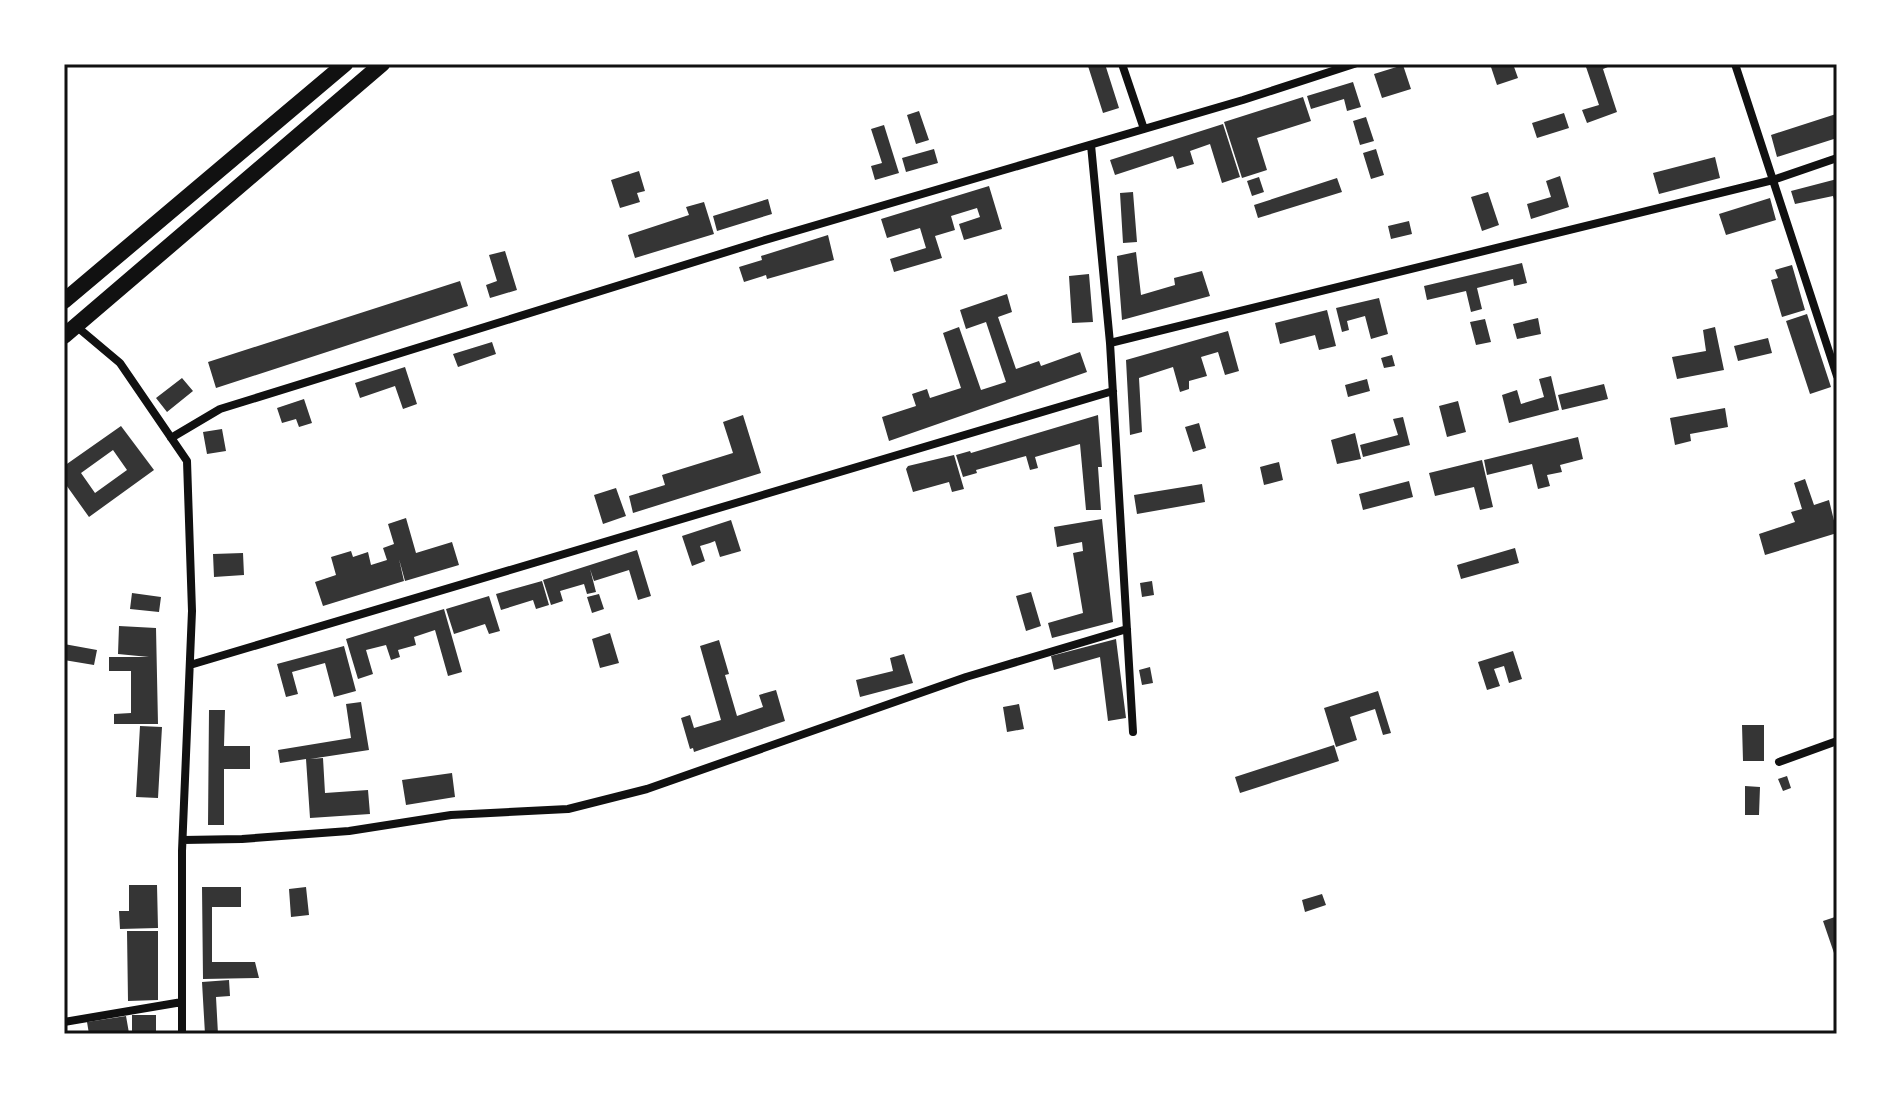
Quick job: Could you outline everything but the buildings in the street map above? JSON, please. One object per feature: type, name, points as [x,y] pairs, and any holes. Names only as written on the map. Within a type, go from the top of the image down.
[{"type":"highway","points":[[64,301],[345,64]]},
{"type":"highway","points":[[70,331],[382,64]]},
{"type":"street","points":[[1122,64],[1144,129]]},
{"type":"street","points":[[171,438],[220,409],[235,404],[762,241],[1354,64]]},
{"type":"street","points":[[1735,64],[1835,362],[1837,376]]},
{"type":"street","points":[[1091,145],[1110,343],[1133,732]]},
{"type":"street","points":[[1110,343],[1773,180],[1837,158]]},
{"type":"street","points":[[70,331],[120,363],[187,461],[192,611],[183,840],[182,1034]]},
{"type":"street","points":[[190,665],[1113,391]]},
{"type":"street","points":[[183,840],[349,831],[451,815],[568,809],[647,789],[951,682],[1127,629]]},
{"type":"street","points":[[1779,762],[1837,741]]},
{"type":"street","points":[[64,1022],[182,1002]]}]
